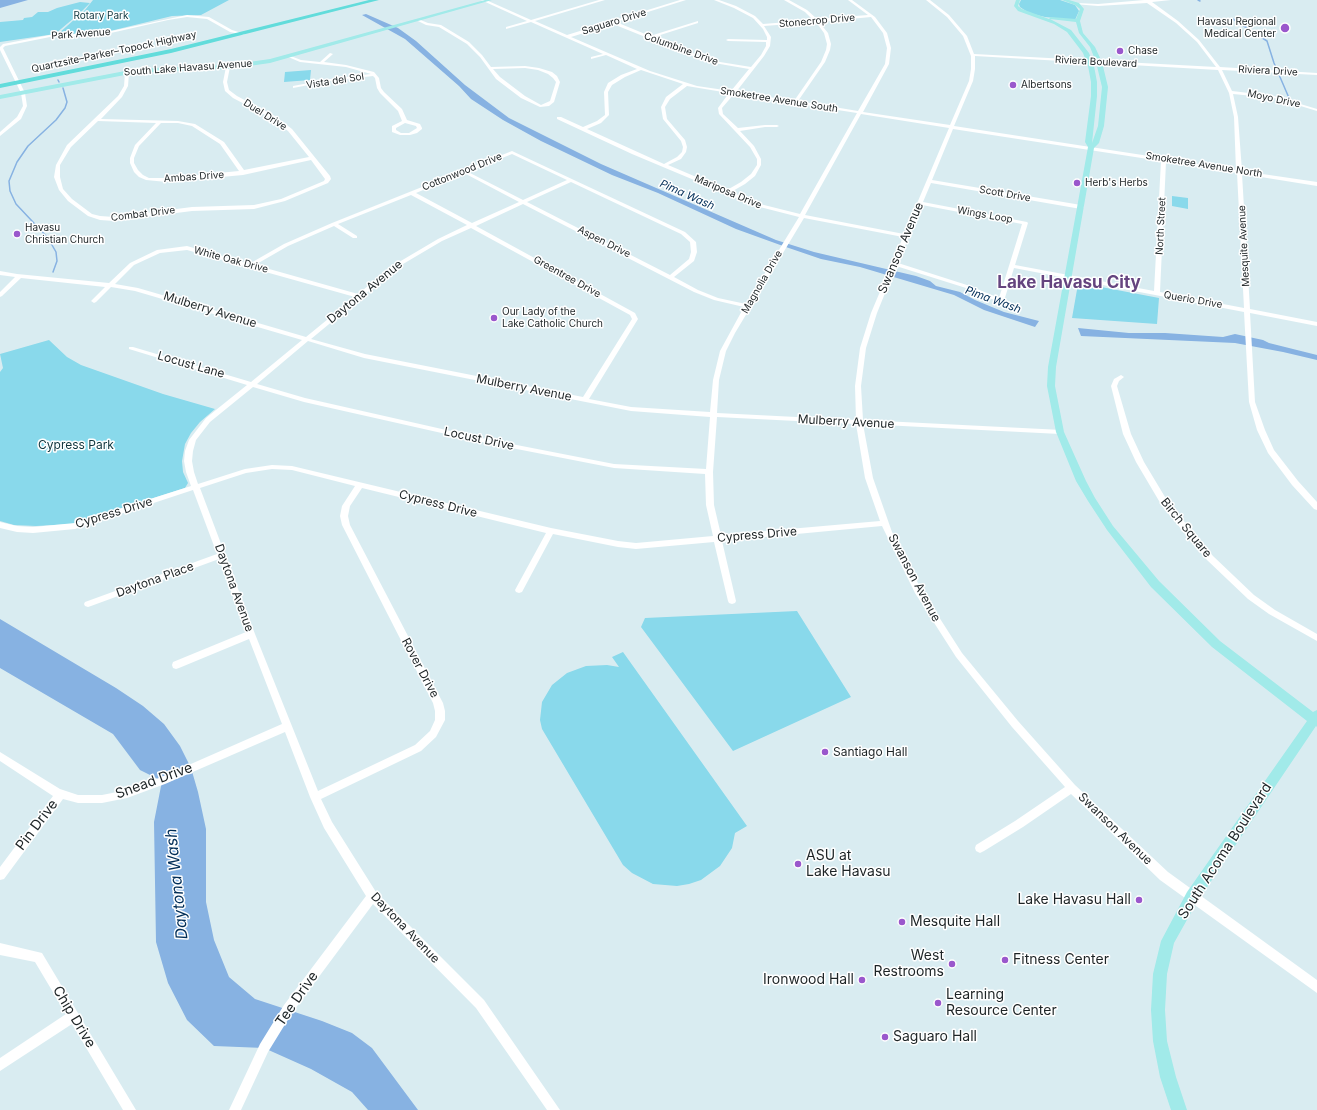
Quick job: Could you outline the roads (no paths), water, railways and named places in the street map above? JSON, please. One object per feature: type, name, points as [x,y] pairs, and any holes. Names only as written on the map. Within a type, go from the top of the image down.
[{"type":"highway","name":"Quartzsite–Parker–Topock Highway","points":[[0,86],[112,64],[231,34],[243,34],[376,0]]},
{"type":"main road","name":"South Lake Havasu Avenue","points":[[0,97],[127,72],[228,67],[260,63],[419,20],[486,0]]},
{"type":"main road","points":[[1018,0],[1016,6],[1017,8],[1027,14],[1056,23],[1069,31],[1079,42],[1090,62],[1095,91],[1088,142],[1091,147],[1052,367],[1051,386],[1060,432],[1081,481],[1091,499],[1110,528],[1155,584],[1216,644],[1316,719]]},
{"type":"main road","points":[[1064,0],[1081,7],[1082,12],[1078,21],[1081,33],[1092,47],[1099,62],[1104,79],[1105,103],[1096,143],[1091,147]]},
{"type":"main road","points":[[1039,18],[1078,21]]},
{"type":"main road","points":[[1095,91],[1100,93],[1100,100],[1105,103]]},
{"type":"main road","name":"South Acoma Boulevard","points":[[1179,1110],[1168,1077],[1160,1042],[1158,1010],[1160,974],[1168,941],[1192,897],[1316,719]]},
{"type":"street","name":"Smoketree Avenue South","points":[[486,0],[530,21],[659,77],[686,84],[1091,147]]},
{"type":"street","points":[[507,28],[602,0]]},
{"type":"street","name":"Saguaro Drive","points":[[566,37],[684,0]]},
{"type":"street","points":[[716,0],[742,10],[754,17],[763,25],[768,33],[769,41],[766,50],[720,106],[722,115],[757,152],[759,159],[758,165],[750,178],[727,192]]},
{"type":"street","points":[[786,0],[806,11],[817,21],[828,38],[828,50],[823,62],[794,102]]},
{"type":"street","name":"Magnolia Drive","points":[[732,601],[719,538],[710,505],[709,472],[716,380],[723,351],[884,72],[889,56],[888,40],[885,33],[872,16],[850,0]]},
{"type":"street","name":"Swanson Avenue","points":[[928,0],[948,16],[965,36],[972,55],[973,69],[971,81],[874,313],[863,348],[858,386],[859,423],[863,453],[869,478],[885,523],[918,590],[959,655],[1014,724],[1072,788],[1164,876],[1317,986]]},
{"type":"street","points":[[1076,4],[1169,0]]},
{"type":"street","name":"Mesquite Avenue","points":[[1147,1],[1168,15],[1191,35],[1207,52],[1219,68],[1230,92],[1236,117],[1250,393],[1257,421],[1278,461],[1317,508]]},
{"type":"street","points":[[1081,7],[1098,4]]},
{"type":"street","name":"Park Avenue","points":[[1,48],[8,43],[40,37],[99,34],[181,17],[198,16],[208,18],[231,34]]},
{"type":"street","name":"Stonecrop Drive","points":[[763,25],[872,16]]},
{"type":"street","points":[[429,17],[437,21],[440,26]]},
{"type":"street","points":[[419,20],[440,26],[468,43],[481,56],[490,68],[498,78],[511,89],[538,105],[548,105],[552,101],[558,82],[552,74],[539,69],[524,67],[490,68]]},
{"type":"street","name":"Columbine Drive","points":[[612,22],[707,60],[752,68]]},
{"type":"street","points":[[651,37],[697,22]]},
{"type":"street","points":[[728,40],[769,41]]},
{"type":"street","points":[[0,135],[23,112],[25,103],[23,93],[1,48]]},
{"type":"street","points":[[321,63],[331,54]]},
{"type":"street","points":[[592,58],[606,54]]},
{"type":"street","name":"Riviera Boulevard","points":[[972,55],[1219,68]]},
{"type":"street","points":[[288,56],[300,61],[352,67],[374,75],[378,79],[380,91],[400,110],[405,121],[418,125],[420,128],[414,133],[406,134],[394,131],[394,127],[405,121]]},
{"type":"street","name":"Duel Drive","points":[[228,67],[225,82],[230,92],[282,123],[290,130],[327,176],[327,181]]},
{"type":"street","name":"Riviera Drive","points":[[1219,68],[1317,74]]},
{"type":"street","points":[[583,129],[599,122],[607,115],[606,90],[610,84],[623,76],[641,69]]},
{"type":"street","name":"Combat Drive","points":[[127,72],[126,86],[120,97],[98,120],[69,146],[61,159],[57,171],[58,183],[65,195],[90,215],[114,219],[192,209],[260,206],[288,198],[327,181]]},
{"type":"street","name":"Vista del Sol","points":[[295,87],[330,80],[374,75]]},
{"type":"street","points":[[665,165],[679,158],[684,152],[685,147],[683,141],[666,120],[663,113],[663,107],[668,98],[686,84]]},
{"type":"street","name":"Moyo Drive","points":[[1230,92],[1274,97],[1317,110]]},
{"type":"street","name":"Mariposa Drive","points":[[559,118],[634,153],[764,207],[802,216],[906,236]]},
{"type":"street","points":[[98,120],[189,124],[222,143],[242,173]]},
{"type":"street","name":"Ambas Drive","points":[[160,122],[137,146],[133,154],[132,163],[136,171],[141,176],[151,179],[164,180],[212,177],[242,173],[312,158]]},
{"type":"street","points":[[737,130],[777,126]]},
{"type":"street","name":"Smoketree Avenue North","points":[[1091,147],[1239,170],[1317,184]]},
{"type":"street","name":"Cottonwood Drive","points":[[251,265],[286,245],[334,224],[512,152],[683,233],[689,238],[694,247],[692,260],[671,276]]},
{"type":"street","name":"North Street","points":[[1157,293],[1164,159]]},
{"type":"street","name":"Aspen Drive","points":[[463,171],[671,276],[696,291],[716,299],[748,306]]},
{"type":"street","name":"Daytona Avenue","points":[[554,1110],[480,1004],[372,896],[328,825],[315,796],[251,634],[190,472],[188,461],[189,451],[193,440],[208,420],[359,296],[409,257],[437,241],[572,180]]},
{"type":"street","name":"Scott Drive","points":[[929,181],[1081,207]]},
{"type":"street","name":"Greentree Drive","points":[[412,193],[635,316],[635,319],[585,400]]},
{"type":"street","name":"Wings Loop","points":[[894,266],[968,287],[1001,301],[1025,223],[920,203]]},
{"type":"street","points":[[334,224],[355,237]]},
{"type":"street","name":"White Oak Drive","points":[[94,301],[132,264],[159,251],[187,248],[359,296]]},
{"type":"street","name":"Querio Drive","points":[[1012,266],[1317,324]]},
{"type":"street","name":"Mulberry Avenue","points":[[0,273],[111,285],[149,292],[364,356],[585,400],[656,412],[1060,432]]},
{"type":"street","points":[[0,295],[20,276]]},
{"type":"street","name":"Locust Lane","points":[[131,348],[252,383]]},
{"type":"street","name":"Birch Square","points":[[1120,377],[1116,380],[1114,386],[1127,434],[1140,462],[1165,504],[1210,558],[1250,597],[1272,612],[1317,638]]},
{"type":"street","name":"Locust Drive","points":[[252,383],[337,409],[575,459],[614,466],[709,472]]},
{"type":"street","name":"Cypress Drive","points":[[0,525],[17,529],[33,530],[57,529],[75,526],[245,471],[272,467],[292,468],[551,531],[636,546],[885,523]]},
{"type":"street","name":"Rover Drive","points":[[315,796],[418,748],[431,736],[440,720],[438,703],[346,525],[344,516],[346,506],[360,484]]},
{"type":"street","points":[[519,590],[551,531]]},
{"type":"street","name":"Daytona Place","points":[[88,604],[222,555]]},
{"type":"street","points":[[176,665],[251,634]]},
{"type":"street","name":"Snead Drive","points":[[0,756],[45,787],[60,795],[78,799],[93,800],[127,794],[162,781],[288,726]]},
{"type":"street","points":[[980,848],[1019,824],[1072,788]]},
{"type":"street","name":"Pin Drive","points":[[0,875],[60,795]]},
{"type":"street","name":"Tee Drive","points":[[235,1110],[264,1048],[288,1009],[372,896]]},
{"type":"street","name":"Chip Drive","points":[[0,949],[38,957],[130,1110]]},
{"type":"street","points":[[0,1065],[73,1016]]},
{"type":"water","points":[[0,0],[28,0],[0,8]]},
{"type":"water","points":[[366,14],[398,28],[416,41],[465,85],[509,118],[601,164],[776,240],[814,252],[916,276],[930,281],[936,286],[960,292],[1004,312],[1039,321],[1035,327],[984,310],[954,295],[860,267],[821,259],[736,229],[658,193],[612,175],[541,141],[503,120],[471,99],[459,86],[405,39],[362,15]]},
{"type":"water","points":[[1078,328],[1129,333],[1165,333],[1223,337],[1235,334],[1317,355],[1317,360],[1235,343],[1081,336]]},
{"type":"water","name":"Daytona Wash","points":[[0,619],[116,688],[143,706],[164,724],[180,746],[191,768],[206,829],[206,902],[214,940],[229,977],[255,999],[322,1021],[352,1033],[372,1048],[418,1110],[368,1110],[352,1092],[311,1069],[264,1048],[214,1046],[187,1020],[168,983],[156,942],[154,822],[162,781],[140,770],[113,734],[0,668]]},
{"type":"waterway","points":[[1233,19],[1267,41],[1274,63],[1289,98]]},
{"type":"waterway","points":[[53,272],[57,261],[56,252],[48,238],[16,204],[10,191],[9,181],[17,162],[28,146],[56,120],[65,108],[67,102],[63,88]]},
{"type":"place","name":"Havasu Regional Medical Center","points":[[1285,28]]},
{"type":"place","name":"Chase","points":[[1120,51]]},
{"type":"place","name":"Albertsons","points":[[1013,85]]},
{"type":"place","name":"Herb's Herbs","points":[[1077,183]]},
{"type":"place","name":"Havasu Christian Church","points":[[17,234]]},
{"type":"place","name":"Our Lady of the Lake Catholic Church","points":[[494,318]]},
{"type":"place","name":"Santiago Hall","points":[[825,752]]},
{"type":"place","name":"ASU at Lake Havasu","points":[[798,864]]},
{"type":"place","name":"Lake Havasu Hall","points":[[1139,900]]},
{"type":"place","name":"Mesquite Hall","points":[[902,922]]},
{"type":"place","name":"Fitness Center","points":[[1005,960]]},
{"type":"place","name":"West Restrooms","points":[[952,964]]},
{"type":"place","name":"Ironwood Hall","points":[[862,980]]},
{"type":"place","name":"Learning Resource Center","points":[[938,1003]]},
{"type":"place","name":"Saguaro Hall","points":[[885,1037]]},
{"type":"district","name":"Lake Havasu City","points":[[1069,283]]},
{"type":"park label","name":"Rotary Park","points":[[101,16]]},
{"type":"park label","name":"Cypress Park","points":[[76,445]]},
{"type":"water label","name":"Pima Wash","points":[[687,195]]},
{"type":"water label","name":"Pima Wash","points":[[993,300]]}]
